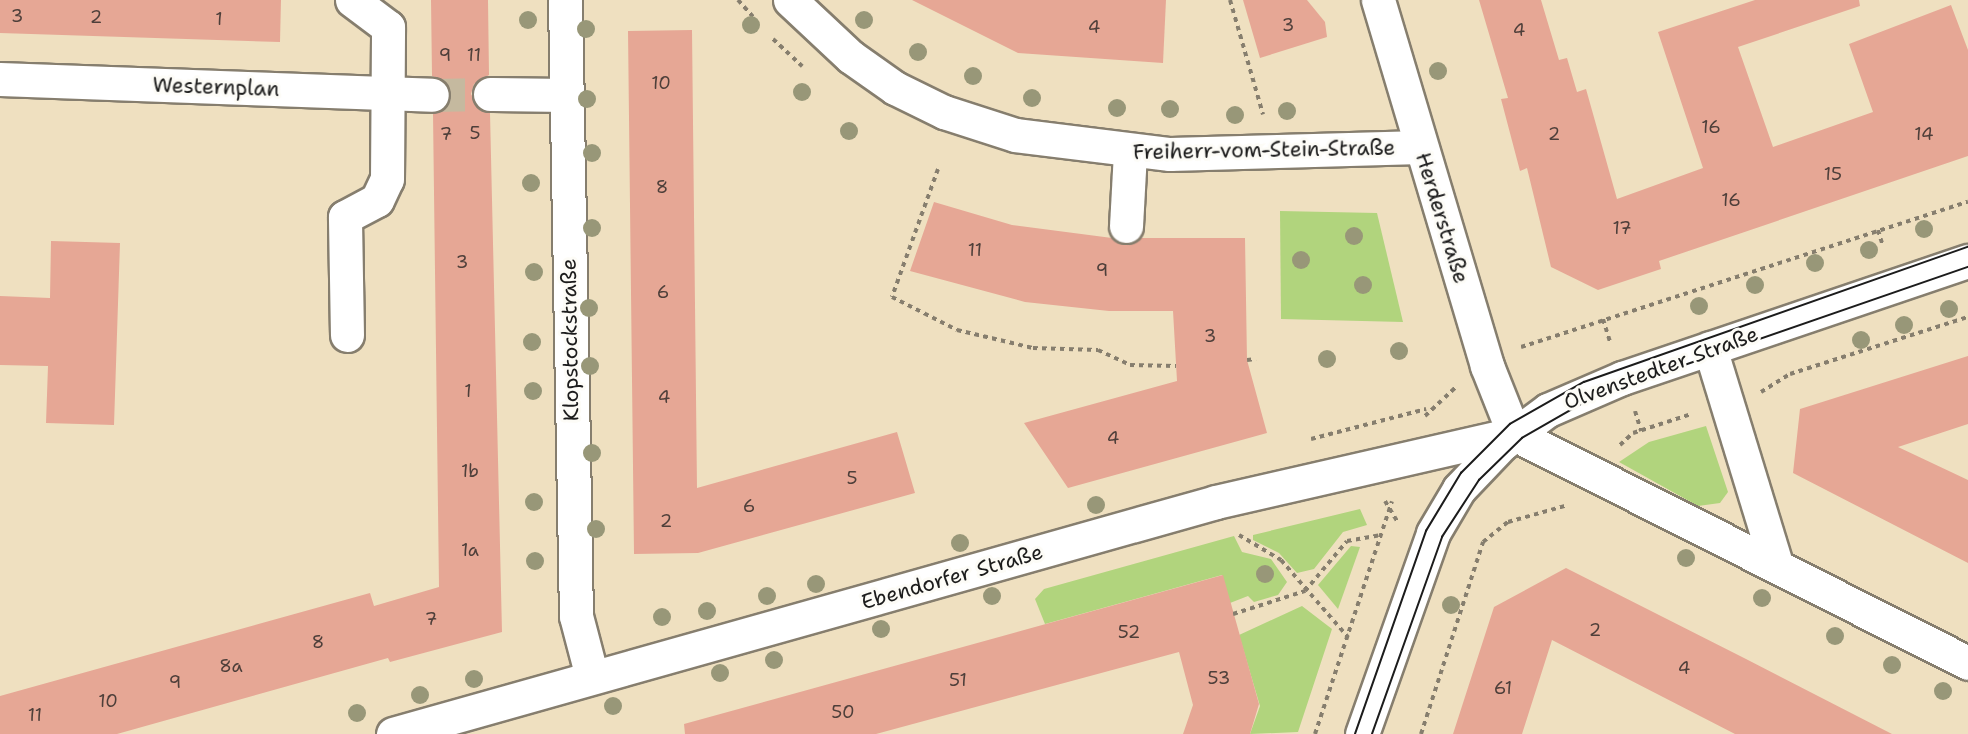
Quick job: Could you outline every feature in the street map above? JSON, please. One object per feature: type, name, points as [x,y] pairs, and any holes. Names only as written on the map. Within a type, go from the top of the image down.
[{"type":"street","points":[[347,335],[345,217],[377,200],[387,179],[388,27],[352,0]]},
{"type":"street","name":"Klopstockstraße","points":[[565,0],[576,616],[592,677]]},
{"type":"street","name":"Freiherr-vom-Stein-Straße","points":[[790,0],[871,72],[944,112],[1033,140],[1130,153],[1421,147]]},
{"type":"street","name":"Herderstraße","points":[[1378,0],[1487,366],[1514,434]]},
{"type":"street","name":"Westernplan","points":[[0,79],[432,95]]},
{"type":"street","points":[[490,94],[566,94]]},
{"type":"street","points":[[1126,226],[1130,153]]},
{"type":"street","name":"Olvenstedter Straße","points":[[1362,734],[1433,533],[1470,476],[1514,434],[1562,404],[1710,348],[1968,261]]},
{"type":"street","points":[[1710,348],[1775,561]]},
{"type":"street","points":[[1514,434],[1775,561],[1968,663]]},
{"type":"street","name":"Ebendorfer Straße","points":[[393,734],[1216,502],[1514,434]]},
{"type":"path","name":"Freiherr-vom-Stein-Straße","points":[[1230,0],[1265,121],[1253,120]]},
{"type":"path","points":[[938,169],[892,297],[957,330],[1032,348],[1098,350],[1130,365],[1176,366]]},
{"type":"path","points":[[1526,344],[1968,202]]},
{"type":"path","points":[[1878,230],[1883,246]]},
{"type":"path","points":[[1766,390],[1790,374],[1968,316]]},
{"type":"path","points":[[1247,360],[1256,359]]},
{"type":"path","points":[[1302,441],[1427,409],[1455,387]]},
{"type":"path","points":[[1421,426],[1427,409]]},
{"type":"path","points":[[1614,452],[1633,433],[1694,413]]},
{"type":"path","points":[[1315,734],[1383,536],[1395,494]]},
{"type":"path","points":[[1421,734],[1483,542],[1508,522],[1571,504]]},
{"type":"path","points":[[1235,530],[1248,544],[1281,560],[1305,591],[1348,637]]},
{"type":"path","points":[[1233,614],[1305,591],[1347,541],[1383,536]]},
{"type":"green space","points":[[1280,211],[1377,213],[1403,322],[1281,319]]},
{"type":"green space","points":[[1706,426],[1728,492],[1720,503],[1698,506],[1619,462],[1649,442]]},
{"type":"green space","points":[[1360,509],[1367,525],[1343,532],[1314,569],[1297,573],[1279,553],[1253,540],[1253,535]]},
{"type":"green space","points":[[1234,536],[1242,552],[1271,559],[1287,582],[1278,595],[1254,602],[1248,596],[1230,603],[1222,575],[1045,624],[1035,599],[1044,589]]},
{"type":"green space","points":[[1351,546],[1360,547],[1338,609],[1318,585]]},
{"type":"green space","points":[[1302,606],[1332,629],[1298,732],[1250,734],[1260,706],[1239,635]]},
{"type":"building","points":[[0,0],[281,0],[280,42],[0,33]]},
{"type":"building","points":[[431,0],[488,0],[489,75],[474,84],[471,94],[480,110],[490,113],[502,632],[390,662],[388,658],[117,734],[0,734],[0,696],[370,593],[374,606],[439,587],[433,114],[448,105],[451,95],[442,80],[432,76]]},
{"type":"building","points":[[912,0],[1166,0],[1163,63],[1018,53]]},
{"type":"building","points":[[1243,0],[1307,0],[1325,22],[1327,37],[1260,58]]},
{"type":"building","points":[[1479,0],[1541,0],[1559,60],[1567,58],[1577,92],[1586,89],[1617,199],[1703,168],[1658,32],[1755,0],[1859,0],[1860,6],[1738,47],[1773,147],[1873,112],[1849,44],[1951,5],[1968,50],[1968,156],[1659,261],[1661,269],[1598,290],[1551,267],[1527,168],[1520,171],[1501,99],[1508,98]]},
{"type":"building","points":[[692,30],[697,488],[897,432],[915,493],[698,553],[634,554],[628,31]]},
{"type":"building","points":[[934,202],[1012,225],[1112,238],[1124,245],[1139,238],[1245,238],[1247,360],[1267,433],[1068,488],[1024,423],[1177,381],[1173,311],[1109,311],[1025,302],[910,271]]},
{"type":"building","points":[[51,241],[120,243],[114,425],[46,423],[48,366],[0,365],[0,296],[50,298]]},
{"type":"building","points":[[1968,356],[1968,424],[1898,447],[1968,480],[1968,563],[1793,473],[1800,409]]},
{"type":"building","points":[[1566,568],[1892,734],[1735,734],[1552,640],[1522,734],[1453,734],[1494,607]]},
{"type":"building","points":[[1223,575],[1259,704],[1250,734],[1183,734],[1193,705],[1179,652],[876,734],[685,734],[684,724]]},
{"type":"tunnel","points":[[432,95],[490,94]]},
{"type":"tram line","points":[[1355,734],[1426,531],[1461,473],[1510,424],[1584,382],[1968,247]]},
{"type":"tram line","points":[[1372,734],[1442,537],[1479,480],[1522,438],[1595,396],[1968,267]]}]
